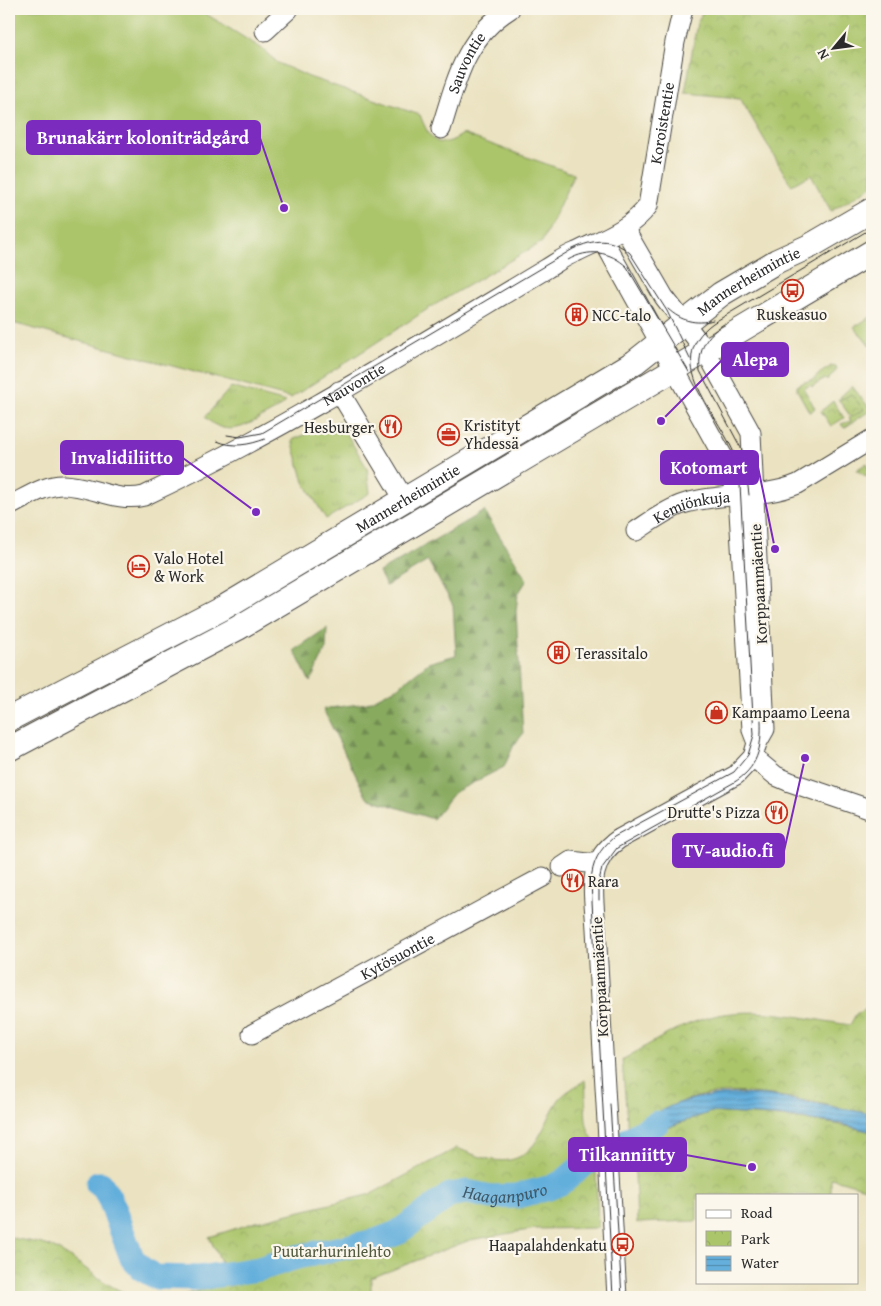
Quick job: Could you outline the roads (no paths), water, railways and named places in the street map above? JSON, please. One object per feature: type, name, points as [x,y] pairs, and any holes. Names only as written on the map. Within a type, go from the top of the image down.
[{"type":"main road","name":"Mannerheimintie","points":[[9,719],[223,608],[635,362],[660,344],[708,303],[777,260],[810,246],[872,210]]},
{"type":"main road","name":"Mannerheimintie","points":[[9,748],[238,628],[872,252]]},
{"type":"street","points":[[265,31],[289,9]]},
{"type":"street","name":"Sauvontie","points":[[441,128],[461,68],[471,46],[494,19],[510,9]]},
{"type":"street","name":"Koroistentie","points":[[603,240],[640,216],[648,206],[683,9]]},
{"type":"street","points":[[624,228],[664,297],[683,323]]},
{"type":"street","points":[[603,240],[651,324],[660,344]]},
{"type":"street","name":"Nauvontie","points":[[9,506],[40,490],[61,485],[118,497],[135,498],[144,496],[245,445],[451,328],[575,252],[603,240]]},
{"type":"street","name":"Korppaanmäentie","points":[[617,1297],[594,890],[596,864],[612,844],[732,778],[744,768],[765,729],[746,494],[751,433],[705,350],[683,323]]},
{"type":"street","name":"Korppaanmäentie","points":[[660,344],[746,494]]},
{"type":"street","points":[[339,391],[404,499]]},
{"type":"street","name":"Kemiönkuja","points":[[636,531],[682,504],[785,490],[872,439]]},
{"type":"street","points":[[755,750],[776,776],[872,810]]},
{"type":"street","points":[[562,867],[571,862],[596,864]]},
{"type":"street","name":"Kytösuontie","points":[[252,1034],[543,877]]},
{"type":"water","points":[[733,1094],[767,1095],[872,1114],[872,1132],[842,1124],[789,1117],[711,1112],[674,1125],[629,1147],[628,1131],[654,1114],[689,1100]]},
{"type":"waterway","name":"Haaganpuro","points":[[98,1184],[101,1184],[109,1197],[132,1258],[142,1269],[156,1277],[198,1278],[259,1269],[297,1257],[376,1241],[397,1233],[450,1195],[467,1192],[491,1197],[517,1196],[549,1188],[563,1182],[582,1166],[657,1123]]},
{"type":"tram line","points":[[613,1297],[591,882],[593,868],[600,852],[614,837],[734,772],[748,755],[754,735],[739,467],[732,449],[700,392],[693,374],[692,356],[698,339],[713,323],[872,228]]},
{"type":"tram line","points":[[227,435],[240,437],[262,433],[573,249],[588,243],[609,242],[630,253],[667,311],[690,359]]},
{"type":"tram line","points":[[568,260],[584,254],[599,253],[614,257],[627,267],[689,372]]},
{"type":"tram line","points":[[668,309],[689,321],[713,320]]},
{"type":"tram line","points":[[724,324],[712,333],[704,344],[700,356],[700,371],[744,454],[749,495]]},
{"type":"tram line","points":[[217,441],[241,445],[265,439]]},
{"type":"tram line","points":[[599,900],[599,881],[602,868],[617,848],[733,783],[748,771],[757,756],[761,740],[761,720]]},
{"type":"tram line","points":[[610,1104],[622,1297]]},
{"type":"place","name":"Brunakärr koloniträdgård","points":[[284,208]]},
{"type":"place","name":"Ruskeasuo","points":[[792,290]]},
{"type":"place","name":"NCC-talo","points":[[576,315]]},
{"type":"place","name":"Alepa","points":[[661,421]]},
{"type":"place","name":"Hesburger","points":[[390,427]]},
{"type":"place","name":"Kristityt Yhdessä","points":[[448,434]]},
{"type":"place","name":"Invalidiliitto","points":[[256,512]]},
{"type":"place","name":"Kotomart","points":[[775,549]]},
{"type":"place","name":"Valo Hotel & Work","points":[[138,567]]},
{"type":"place","name":"Terassitalo","points":[[559,653]]},
{"type":"place","name":"Kampaamo Leena","points":[[716,712]]},
{"type":"place","name":"TV-audio.fi","points":[[805,758]]},
{"type":"place","name":"Drutte's Pizza","points":[[776,812]]},
{"type":"place","name":"Rara","points":[[572,881]]},
{"type":"place","name":"Tilkanniitty","points":[[752,1167]]},
{"type":"place","name":"Haapalahdenkatu","points":[[623,1245]]},
{"type":"park label","name":"Puutarhurinlehto","points":[[332,1251]]}]
